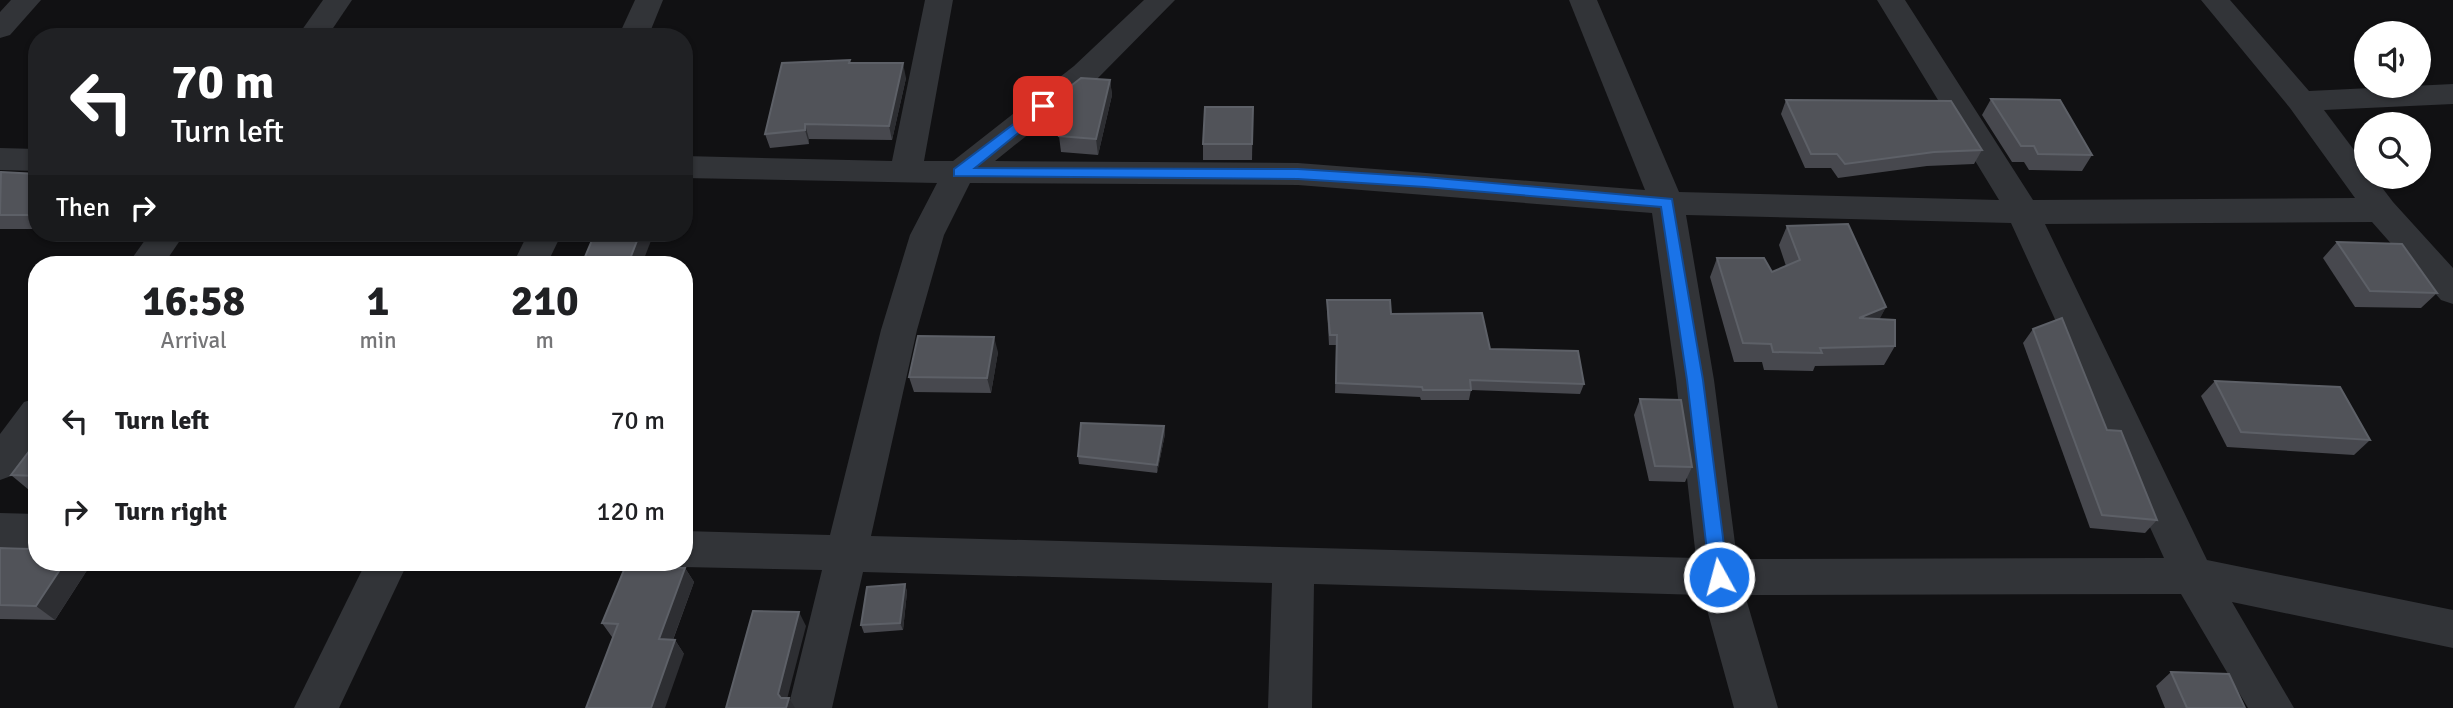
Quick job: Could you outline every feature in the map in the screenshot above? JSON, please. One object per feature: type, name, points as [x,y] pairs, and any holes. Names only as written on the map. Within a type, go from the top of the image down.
[{"type":"street","points":[[0,29],[27,0]]},
{"type":"street","points":[[318,28],[338,0]]},
{"type":"street","points":[[637,28],[649,0]]},
{"type":"street","points":[[906,172],[939,0]]},
{"type":"street","points":[[810,708],[898,330],[927,235],[959,173],[1085,73],[1161,0]]},
{"type":"street","points":[[1583,0],[1667,203],[1695,380],[1719,577],[1756,708]]},
{"type":"street","points":[[1891,0],[2023,212],[2193,576],[2272,708]]},
{"type":"street","points":[[2215,0],[2301,101],[2381,210],[2453,291]]},
{"type":"street","points":[[2301,101],[2453,94]]},
{"type":"street","points":[[0,159],[28,160]]},
{"type":"street","points":[[693,167],[959,173],[1298,174],[1667,203],[2023,212],[2381,210]]},
{"type":"street","points":[[0,464],[28,425]]},
{"type":"street","points":[[0,530],[28,531]]},
{"type":"street","points":[[693,549],[1719,577],[2193,576],[2453,629]]},
{"type":"street","points":[[1290,708],[1293,565]]},
{"type":"street","points":[[316,708],[383,571]]},
{"type":"building","points":[[850,60],[849,63],[903,63],[889,126],[805,124],[805,130],[765,134],[782,63]]},
{"type":"building","points":[[1081,78],[1110,80],[1096,139],[1059,136],[1072,85]]},
{"type":"building","points":[[1991,99],[2060,100],[2092,155],[2038,154],[2034,146],[2021,146]]},
{"type":"building","points":[[1786,100],[1951,101],[1982,150],[1934,152],[1845,164],[1837,154],[1811,154]]},
{"type":"building","points":[[1205,107],[1253,107],[1252,144],[1203,144]]},
{"type":"building","points":[[1,172],[28,174],[28,215],[0,215]]},
{"type":"building","points":[[1848,224],[1886,307],[1859,318],[1895,320],[1895,346],[1820,348],[1822,353],[1773,352],[1771,344],[1743,343],[1717,258],[1764,258],[1772,272],[1800,260],[1787,226]]},
{"type":"building","points":[[591,242],[637,242],[631,256],[585,256]]},
{"type":"building","points":[[2337,242],[2402,244],[2437,293],[2370,291]]},
{"type":"building","points":[[1327,300],[1390,300],[1391,314],[1482,313],[1490,349],[1578,351],[1584,384],[1470,380],[1471,390],[1423,390],[1422,387],[1336,383],[1337,335],[1330,335]]},
{"type":"building","points":[[2062,318],[2107,430],[2121,431],[2157,520],[2102,515],[2033,329]]},
{"type":"building","points":[[918,336],[994,337],[987,378],[909,377]]},
{"type":"building","points":[[2215,381],[2340,387],[2370,440],[2241,432]]},
{"type":"building","points":[[1640,399],[1681,400],[1692,467],[1655,466]]},
{"type":"building","points":[[1081,423],[1164,426],[1157,465],[1078,456]]},
{"type":"building","points":[[28,453],[28,476],[11,475]]},
{"type":"building","points":[[0,548],[28,549],[28,571],[59,571],[36,606],[0,605]]},
{"type":"building","points":[[624,571],[684,571],[659,639],[675,640],[651,708],[586,708],[618,624],[602,623]]},
{"type":"building","points":[[905,584],[900,623],[861,625],[867,587]]},
{"type":"building","points":[[753,611],[799,612],[778,694],[781,698],[789,698],[786,708],[726,708]]},
{"type":"building","points":[[2171,672],[2229,674],[2245,708],[2187,708]]},
{"type":"route","points":[[1043,106],[959,173],[1298,174],[1667,203],[1695,380],[1719,577]]}]
